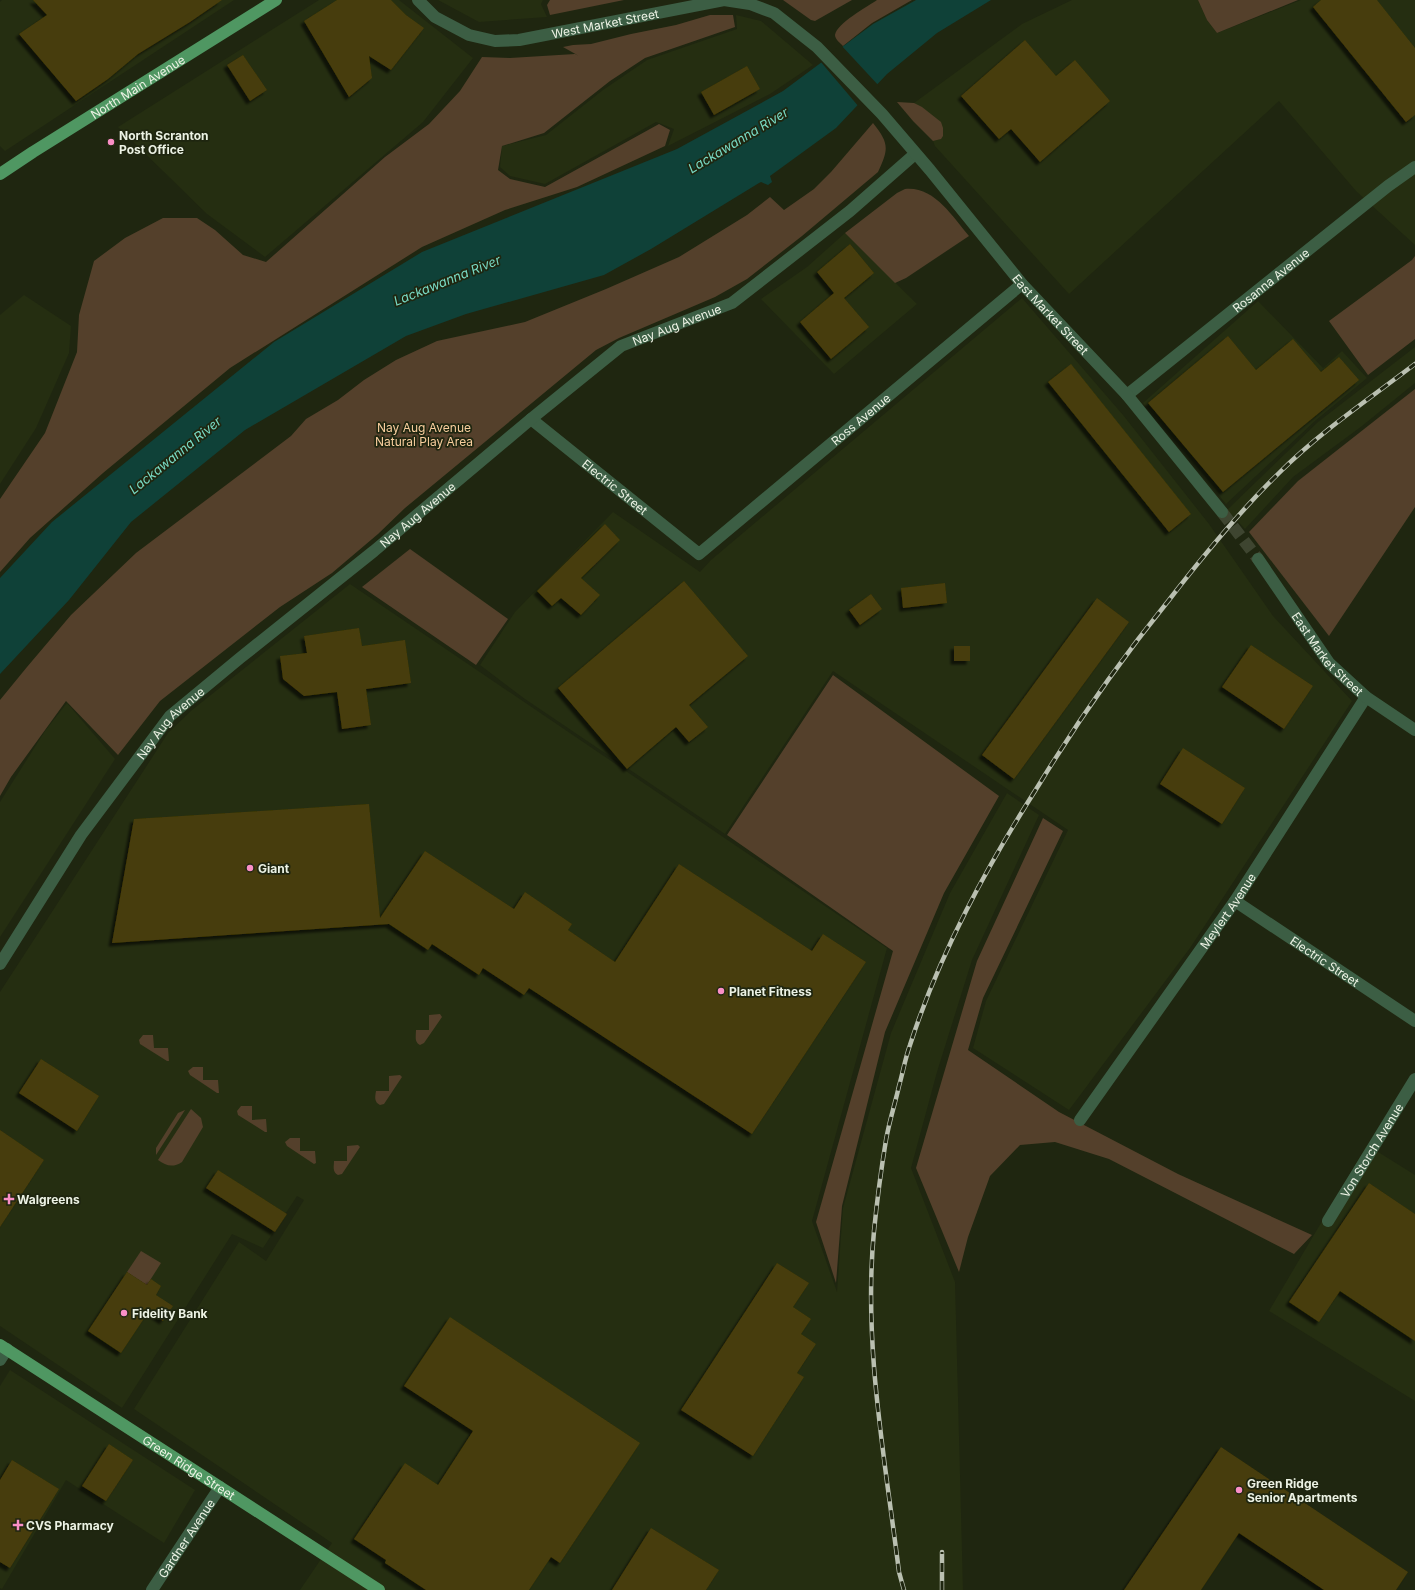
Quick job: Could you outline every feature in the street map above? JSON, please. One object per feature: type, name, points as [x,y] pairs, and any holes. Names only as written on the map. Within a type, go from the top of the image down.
[{"type":"main road","name":"North Main Avenue","points":[[1,172],[276,0]]},
{"type":"main road","name":"Green Ridge Street","points":[[3,1347],[379,1590]]},
{"type":"street","name":"West Market Street","points":[[418,0],[435,17],[469,35],[495,41],[519,40],[724,0],[750,4],[774,13],[817,47],[882,114]]},
{"type":"street","name":"East Market Street","points":[[882,114],[930,170],[1022,284],[1127,395],[1222,512]]},
{"type":"street","name":"Nay Aug Avenue","points":[[0,964],[81,835],[170,716],[374,551],[531,418],[620,346],[732,303],[850,211],[915,154]]},
{"type":"street","name":"Rosanna Avenue","points":[[1127,395],[1388,186],[1415,167]]},
{"type":"street","name":"Ross Avenue","points":[[699,554],[1022,284]]},
{"type":"street","name":"Electric Street","points":[[531,418],[699,554]]},
{"type":"street","name":"East Market Street","points":[[1258,559],[1329,663],[1366,697],[1415,730]]},
{"type":"street","name":"Meylert Avenue","points":[[1080,1120],[1235,900],[1366,697]]},
{"type":"street","name":"Electric Street","points":[[1235,900],[1415,1021]]},
{"type":"street","name":"Von Storch Avenue","points":[[1328,1221],[1415,1079]]},
{"type":"street","points":[[0,1360],[3,1347]]},
{"type":"street","name":"Gardner Avenue","points":[[152,1590],[220,1487]]},
{"type":"shaded area","points":[[2,0],[234,0],[5,151],[0,146],[0,2]]},
{"type":"shaded area","points":[[319,0],[399,0],[473,58],[423,122],[265,257],[207,214],[118,127]]},
{"type":"shaded area","points":[[438,0],[543,0],[541,4],[547,17],[479,22]]},
{"type":"shaded area","points":[[1072,0],[1198,0],[1207,20],[1217,33],[1301,0],[1415,0],[1415,245],[1356,191],[1279,101],[1069,294],[935,146],[933,141],[940,139],[914,103],[1022,24]]},
{"type":"shaded area","points":[[736,15],[761,21],[813,65],[770,94],[668,146],[674,129],[656,122],[545,184],[510,176],[500,167],[502,146],[546,135],[603,90],[647,60],[737,29]]},
{"type":"shaded area","points":[[845,233],[917,304],[834,374],[761,299],[807,267]]},
{"type":"shaded area","points":[[24,295],[71,326],[69,353],[36,428],[0,484],[0,315]]},
{"type":"shaded area","points":[[1022,298],[1123,415],[1209,524],[1273,616],[1352,701],[1190,948],[1069,1110],[973,1048],[986,1001],[1068,830],[833,671],[725,834],[525,699],[480,665],[515,612],[613,512],[700,572],[711,560]]},
{"type":"shaded area","points":[[1258,301],[1323,368],[1342,351],[1367,378],[1316,420],[1226,504],[1143,403]]},
{"type":"shaded area","points":[[1415,347],[1415,383],[1362,426],[1293,477],[1245,529],[1227,510],[1318,422]]},
{"type":"shaded area","points":[[350,584],[887,948],[812,1221],[837,1292],[843,1208],[891,1033],[950,893],[1007,793],[1039,815],[972,960],[937,1072],[911,1168],[955,1282],[963,1590],[300,1590],[332,1543],[134,1409],[239,1242],[266,1261],[304,1200],[297,1196],[263,1248],[232,1234],[122,1408],[0,1326],[0,992],[168,733],[192,710]]},
{"type":"shaded area","points":[[67,703],[115,759],[0,937],[0,802],[45,731]]},
{"type":"shaded area","points":[[1367,1145],[1415,1175],[1415,1401],[1269,1311]]},
{"type":"shaded area","points":[[10,1370],[195,1490],[164,1543],[66,1480],[2,1589],[0,1588],[0,1386]]},
{"type":"green space","points":[[550,0],[624,0],[550,15],[547,5]]},
{"type":"green space","points":[[783,0],[852,0],[815,21],[811,20]]},
{"type":"green space","points":[[877,0],[912,0],[872,23],[843,46],[835,36],[837,30],[847,20]]},
{"type":"green space","points":[[1198,0],[1298,0],[1217,33],[1207,20]]},
{"type":"green space","points":[[710,15],[733,15],[735,27],[645,58],[610,81],[544,133],[502,146],[498,170],[510,179],[545,187],[659,124],[670,130],[665,146],[577,187],[505,210],[422,247],[230,368],[103,473],[30,538],[0,572],[0,499],[45,433],[77,352],[79,315],[94,261],[125,238],[163,218],[197,218],[215,230],[243,255],[266,262],[385,157],[429,124],[460,91],[482,57],[510,58],[575,54],[579,56],[563,47],[591,44],[676,25]]},
{"type":"green space","points":[[897,102],[914,103],[922,107],[941,122],[943,136],[941,139],[933,141]]},
{"type":"green space","name":"Nay Aug Avenue Natural Play Area","points":[[873,123],[885,141],[886,146],[884,157],[878,172],[802,236],[747,279],[715,297],[619,338],[596,350],[405,508],[378,534],[332,573],[280,607],[160,701],[118,755],[66,701],[11,777],[0,796],[0,700],[71,615],[136,553],[291,436],[306,419],[338,400],[364,380],[396,360],[437,341],[525,322],[606,289],[679,257],[747,215],[770,197],[784,210],[814,189],[831,172]]},
{"type":"green space","points":[[905,189],[915,189],[934,197],[942,204],[969,236],[906,278],[895,283],[845,233],[897,193]]},
{"type":"green space","points":[[1415,256],[1415,339],[1368,375],[1329,321],[1412,260]]},
{"type":"green space","points":[[1415,389],[1415,507],[1329,636],[1249,532],[1298,481]]},
{"type":"green space","points":[[410,549],[508,619],[476,665],[362,587]]},
{"type":"green space","points":[[833,675],[999,796],[944,893],[885,1032],[842,1206],[836,1283],[816,1222],[893,951],[727,835]]},
{"type":"green space","points":[[1043,818],[1063,831],[983,998],[968,1050],[1059,1112],[1178,1174],[1312,1235],[1294,1254],[1109,1159],[1055,1142],[1020,1145],[990,1176],[968,1237],[959,1272],[916,1168],[977,961]]},
{"type":"green space","points":[[440,1014],[442,1017],[424,1043],[420,1045],[418,1044],[416,1039],[416,1030],[429,1030],[429,1015]]},
{"type":"green space","points":[[143,1035],[153,1035],[154,1048],[168,1048],[169,1061],[140,1044],[139,1040]]},
{"type":"green space","points":[[193,1067],[203,1067],[203,1080],[218,1080],[219,1093],[190,1075],[188,1071]]},
{"type":"green space","points":[[400,1075],[402,1077],[384,1104],[378,1104],[375,1099],[376,1091],[389,1091],[389,1076]]},
{"type":"green space","points":[[241,1106],[252,1106],[252,1120],[266,1119],[267,1132],[238,1115],[237,1111]]},
{"type":"green space","points":[[191,1109],[201,1118],[203,1127],[182,1162],[173,1166],[164,1164],[158,1160]]},
{"type":"green space","points":[[185,1110],[156,1155],[156,1148],[178,1113]]},
{"type":"green space","points":[[290,1138],[300,1138],[300,1151],[315,1151],[316,1163],[314,1164],[287,1146],[285,1142]]},
{"type":"green space","points":[[358,1145],[360,1147],[342,1174],[336,1174],[334,1169],[334,1161],[347,1161],[347,1146]]},
{"type":"green space","points":[[141,1251],[161,1263],[147,1285],[127,1272]]},
{"type":"water","name":"Lackawanna River","points":[[916,0],[991,0],[937,33],[887,74],[836,128],[770,176],[772,182],[768,185],[761,182],[759,183],[651,249],[604,275],[466,314],[406,336],[245,430],[131,522],[69,600],[0,674],[0,578],[52,522],[274,342],[422,252],[677,149],[783,91],[873,24]]},
{"type":"pier","points":[[841,45],[879,86],[859,107],[820,61]]},
{"type":"building","points":[[33,0],[222,0],[190,22],[138,54],[108,79],[76,101],[19,34],[47,15]]},
{"type":"building","points":[[337,0],[391,0],[406,15],[424,28],[391,70],[369,56],[372,78],[349,97],[304,21]]},
{"type":"building","points":[[1321,0],[1377,0],[1415,48],[1415,115],[1406,122],[1313,7]]},
{"type":"building","points":[[1025,40],[1056,76],[1075,60],[1110,101],[1040,162],[1011,129],[999,139],[961,96]]},
{"type":"building","points":[[243,55],[267,90],[250,101],[227,65]]},
{"type":"building","points":[[747,66],[760,89],[714,115],[701,92]]},
{"type":"building","points":[[850,244],[874,273],[844,298],[869,327],[831,359],[800,322],[834,293],[817,272]]},
{"type":"building","points":[[1228,336],[1256,370],[1293,339],[1321,372],[1339,357],[1359,380],[1223,492],[1148,403]]},
{"type":"building","points":[[1071,364],[1191,514],[1169,532],[1048,382]]},
{"type":"building","points":[[605,524],[620,540],[581,578],[600,595],[581,615],[561,598],[552,606],[537,591]]},
{"type":"building","points":[[684,581],[748,656],[689,705],[708,727],[689,742],[676,727],[627,769],[558,688]]},
{"type":"building","points":[[945,583],[947,603],[903,608],[901,588]]},
{"type":"building","points":[[871,594],[882,609],[860,625],[849,610]]},
{"type":"building","points":[[1097,598],[1129,622],[1014,779],[982,755]]},
{"type":"building","points":[[359,628],[362,646],[405,640],[411,683],[366,689],[371,725],[342,729],[337,692],[304,696],[283,679],[280,656],[307,653],[304,636]]},
{"type":"building","points":[[1251,645],[1313,686],[1284,729],[1222,687]]},
{"type":"building","points":[[954,646],[970,646],[970,661],[954,661]]},
{"type":"building","points":[[1183,748],[1245,788],[1222,824],[1160,784]]},
{"type":"building","points":[[369,804],[380,918],[425,851],[514,909],[525,892],[572,924],[568,930],[615,962],[679,864],[812,951],[823,934],[866,962],[752,1134],[529,988],[524,995],[483,968],[479,975],[432,944],[428,950],[389,924],[112,943],[134,819]]},
{"type":"building","points":[[41,1059],[99,1096],[77,1131],[19,1093]]},
{"type":"building","name":"Walgreens","points":[[0,1130],[44,1160],[0,1227]]},
{"type":"building","points":[[218,1170],[287,1214],[275,1232],[206,1188]]},
{"type":"building","points":[[1369,1183],[1415,1214],[1415,1341],[1340,1291],[1319,1322],[1289,1302]]},
{"type":"building","points":[[777,1263],[809,1283],[793,1307],[811,1319],[801,1334],[816,1344],[797,1373],[804,1377],[753,1456],[681,1410]]},
{"type":"building","name":"Fidelity Bank","points":[[127,1272],[147,1285],[151,1279],[161,1286],[156,1295],[173,1306],[163,1321],[149,1311],[121,1353],[88,1331]]},
{"type":"building","points":[[450,1317],[640,1443],[560,1563],[551,1557],[529,1590],[426,1590],[385,1563],[386,1560],[354,1539],[405,1463],[438,1485],[473,1431],[404,1386]]},
{"type":"building","points":[[109,1444],[133,1460],[106,1501],[82,1486]]},
{"type":"building","name":"Green Ridge Senior Apartments","points":[[1221,1447],[1408,1572],[1396,1590],[1324,1590],[1239,1533],[1201,1590],[1124,1590]]},
{"type":"building","name":"CVS Pharmacy","points":[[12,1460],[59,1489],[10,1568],[0,1562],[0,1480]]},
{"type":"building","points":[[651,1528],[719,1570],[706,1590],[612,1590]]},
{"type":"tunnel","points":[[1222,512],[1258,559]]},
{"type":"railway","points":[[904,1590],[899,1572],[877,1402],[873,1359],[871,1273],[876,1208],[887,1133],[908,1050],[936,976],[966,910],[1020,814],[1086,712],[1118,667],[1195,567],[1250,503],[1295,458],[1328,430],[1415,364]]},
{"type":"railway","points":[[942,1552],[942,1590]]},
{"type":"place","name":"North Scranton Post Office","points":[[111,142]]},
{"type":"place","name":"Giant","points":[[250,868]]},
{"type":"place","name":"Planet Fitness","points":[[721,991]]},
{"type":"place","name":"Walgreens","points":[[9,1199]]},
{"type":"place","name":"Fidelity Bank","points":[[124,1313]]},
{"type":"place","name":"Green Ridge Senior Apartments","points":[[1239,1490]]},
{"type":"place","name":"CVS Pharmacy","points":[[18,1525]]}]
